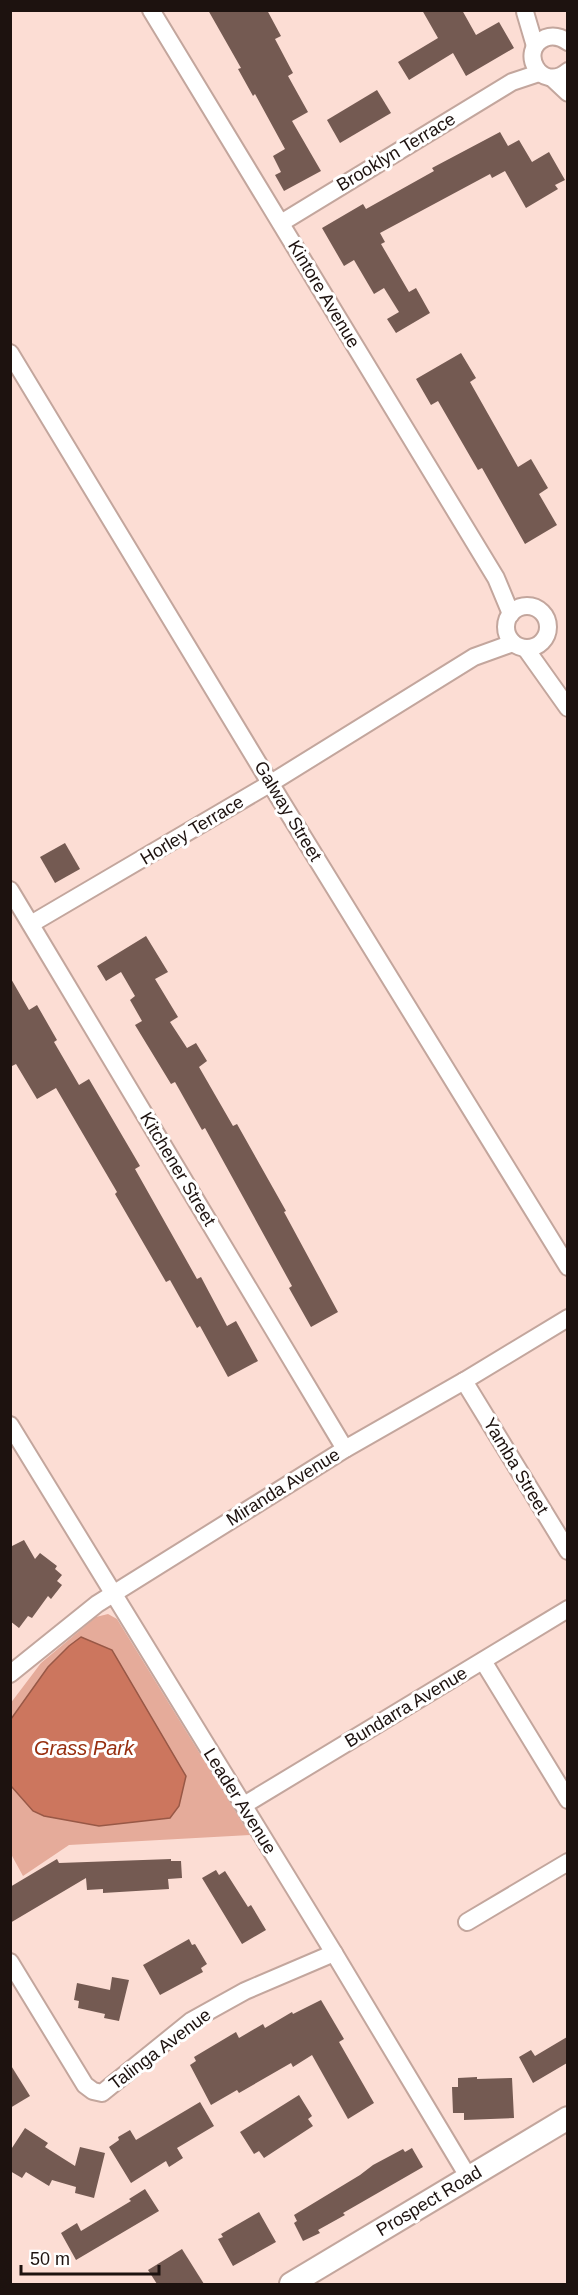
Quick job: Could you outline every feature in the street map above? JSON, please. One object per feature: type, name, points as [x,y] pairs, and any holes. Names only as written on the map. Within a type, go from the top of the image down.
[{"type":"main road","name":"Prospect Road","points":[[291,2284],[567,2118]]},
{"type":"street","name":"Kintore Avenue","points":[[151,10],[496,578],[513,615]]},
{"type":"street","points":[[525,11],[555,57],[567,93]]},
{"type":"street","name":"Brooklyn Terrace","points":[[281,223],[555,57]]},
{"type":"street","name":"Galway Street","points":[[10,353],[567,1267]]},
{"type":"street","points":[[526,645],[546,637],[549,630],[546,616],[537,608],[513,615],[506,632],[526,645],[567,708]]},
{"type":"street","name":"Horley Terrace","points":[[31,924],[271,783],[474,657],[513,615]]},
{"type":"street","name":"Horley Terrace","points":[[474,657],[526,645]]},
{"type":"street","name":"Kitchener Street","points":[[10,890],[345,1449]]},
{"type":"street","name":"Miranda Avenue","points":[[10,1674],[97,1604],[345,1449],[464,1381],[567,1318]]},
{"type":"street","name":"Yamba Street","points":[[464,1381],[567,1551]]},
{"type":"street","name":"Leader Avenue","points":[[10,1425],[244,1805],[469,2178]]},
{"type":"street","name":"Bundarra Avenue","points":[[244,1805],[567,1609]]},
{"type":"street","points":[[483,1661],[567,1800]]},
{"type":"street","points":[[467,1922],[567,1862]]},
{"type":"street","name":"Talinga Avenue","points":[[10,1962],[85,2085],[93,2091],[102,2093],[191,2021],[245,1990],[334,1953]]},
{"type":"shaded area","name":"Grass Park","points":[[108,1614],[117,1619],[250,1835],[69,1845],[23,1876],[11,1854],[10,1704],[41,1663],[96,1617]]},
{"type":"water","name":"Grass Park","points":[[81,1637],[112,1650],[186,1776],[179,1806],[170,1818],[99,1826],[44,1816],[33,1811],[11,1786],[11,1719],[48,1667]]},
{"type":"building","points":[[208,10],[267,10],[281,36],[275,39],[293,73],[288,76],[308,112],[292,121],[321,171],[284,191],[275,175],[281,172],[273,156],[285,149],[255,94],[253,96],[238,69],[241,68]]},
{"type":"building","points":[[422,10],[462,10],[476,35],[499,22],[514,48],[466,76],[453,53],[409,80],[398,62],[438,38]]},
{"type":"building","points":[[377,90],[391,113],[340,143],[327,120]]},
{"type":"building","points":[[500,132],[508,146],[519,140],[532,162],[549,152],[565,180],[555,185],[558,189],[526,208],[505,171],[492,178],[490,174],[380,233],[385,242],[381,244],[409,292],[416,288],[430,313],[396,333],[387,319],[399,312],[384,288],[374,294],[354,260],[344,266],[322,228],[363,204],[366,209],[434,171],[432,168]]},
{"type":"building","points":[[461,353],[476,378],[470,382],[518,467],[531,459],[548,488],[539,494],[557,525],[525,544],[482,468],[478,470],[438,401],[431,405],[416,379]]},
{"type":"building","points":[[65,843],[80,869],[55,883],[40,857]]},
{"type":"building","points":[[146,936],[168,972],[155,979],[178,1017],[170,1022],[187,1048],[196,1043],[207,1061],[199,1067],[233,1126],[237,1124],[286,1211],[284,1212],[338,1312],[311,1327],[289,1288],[292,1286],[205,1128],[202,1130],[175,1082],[171,1084],[135,1025],[142,1021],[130,1000],[135,996],[121,972],[106,981],[97,966]]},
{"type":"building","points":[[10,977],[29,1010],[37,1005],[57,1040],[54,1042],[79,1085],[89,1079],[140,1166],[135,1169],[197,1279],[201,1277],[227,1326],[236,1321],[258,1361],[228,1377],[200,1326],[197,1328],[170,1280],[166,1282],[56,1088],[37,1099],[16,1064],[10,1067]]},
{"type":"building","points":[[24,1540],[35,1559],[40,1553],[57,1566],[55,1569],[62,1575],[57,1581],[62,1585],[51,1599],[48,1596],[32,1618],[28,1616],[19,1628],[10,1621],[10,1547]]},
{"type":"building","points":[[57,1859],[59,1863],[171,1859],[171,1861],[181,1861],[182,1878],[168,1879],[169,1889],[103,1893],[103,1889],[87,1890],[86,1878],[10,1923],[10,1887]]},
{"type":"building","points":[[216,1870],[219,1875],[225,1871],[248,1907],[251,1905],[266,1930],[242,1944],[202,1878]]},
{"type":"building","points":[[189,1939],[192,1945],[195,1944],[207,1964],[201,1968],[203,1972],[160,1995],[143,1965]]},
{"type":"building","points":[[112,1977],[129,1980],[119,2021],[104,2018],[105,2014],[78,2008],[79,2001],[74,2000],[77,1983],[110,1990]]},
{"type":"building","points":[[321,2000],[344,2039],[339,2042],[374,2103],[348,2119],[312,2055],[293,2067],[291,2063],[239,2093],[237,2090],[211,2105],[190,2065],[196,2061],[194,2057],[236,2032],[239,2038],[263,2024],[265,2028],[292,2012],[293,2014]]},
{"type":"building","points":[[567,2037],[567,2063],[533,2083],[519,2057],[531,2050],[535,2056]]},
{"type":"building","points":[[10,2064],[30,2096],[10,2108]]},
{"type":"building","points":[[477,2077],[477,2079],[512,2078],[514,2118],[464,2120],[464,2113],[453,2113],[452,2087],[458,2087],[458,2078]]},
{"type":"building","points":[[299,2095],[312,2116],[308,2119],[313,2126],[264,2158],[259,2151],[254,2154],[240,2132]]},
{"type":"building","points":[[200,2102],[214,2126],[177,2148],[183,2158],[169,2167],[166,2161],[131,2183],[109,2147],[119,2140],[118,2137],[130,2130],[136,2140]]},
{"type":"building","points":[[25,2128],[48,2143],[45,2147],[75,2166],[80,2147],[105,2153],[94,2198],[75,2193],[76,2187],[52,2180],[49,2186],[26,2172],[22,2178],[10,2171],[10,2151]]},
{"type":"building","points":[[412,2148],[423,2167],[343,2213],[345,2215],[318,2230],[320,2233],[303,2241],[294,2223],[297,2221],[294,2215],[373,2165],[403,2149],[405,2152]]},
{"type":"building","points":[[145,2189],[159,2211],[76,2260],[61,2233],[77,2223],[81,2231],[131,2201],[129,2199]]},
{"type":"building","points":[[259,2212],[276,2242],[233,2266],[218,2239],[223,2237],[221,2234]]},
{"type":"building","points":[[182,2249],[204,2284],[157,2284],[148,2270]]}]
